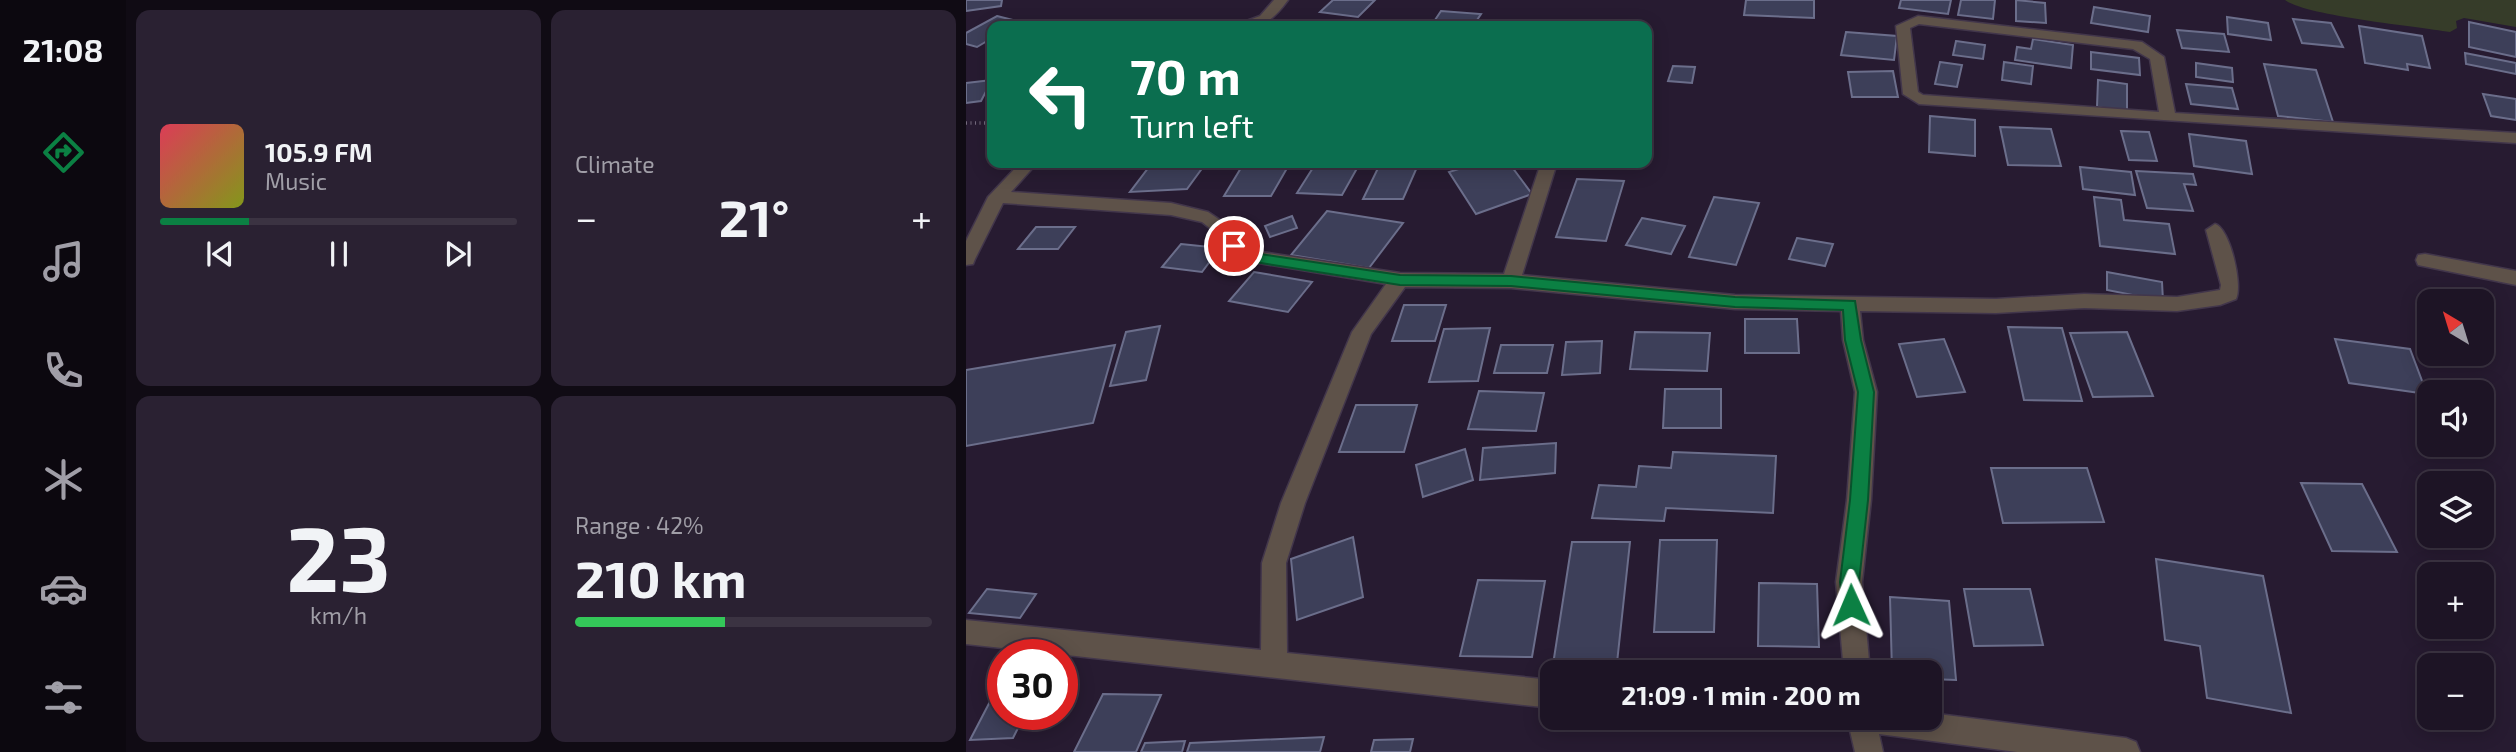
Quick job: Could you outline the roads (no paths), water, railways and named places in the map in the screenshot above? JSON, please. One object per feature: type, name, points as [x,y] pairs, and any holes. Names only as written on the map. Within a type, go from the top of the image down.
[{"type":"street","points":[[1258,21],[1265,19],[1281,0]]},
{"type":"street","points":[[2168,117],[2157,57],[2137,45],[1918,20],[1903,26],[1911,94],[1915,98],[2168,117],[2516,138]]},
{"type":"street","points":[[966,259],[997,197],[1024,168]]},
{"type":"street","points":[[1511,281],[1547,168]]},
{"type":"street","points":[[997,197],[1171,209],[1208,218],[1226,232],[1242,255],[1400,280],[1511,281],[1735,302],[1996,306],[2084,301],[2177,304],[2220,298],[2229,294],[2231,285],[2215,230]]},
{"type":"street","points":[[2425,260],[2516,278]]},
{"type":"street","points":[[1274,665],[1274,563],[1289,515],[1362,332],[1400,280]]},
{"type":"street","points":[[1850,305],[1853,340],[1866,392],[1859,500],[1849,582],[1856,660]]},
{"type":"street","points":[[966,632],[1540,693]]},
{"type":"street","points":[[1942,728],[2126,752]]},
{"type":"street","points":[[1864,730],[1869,752]]}]
